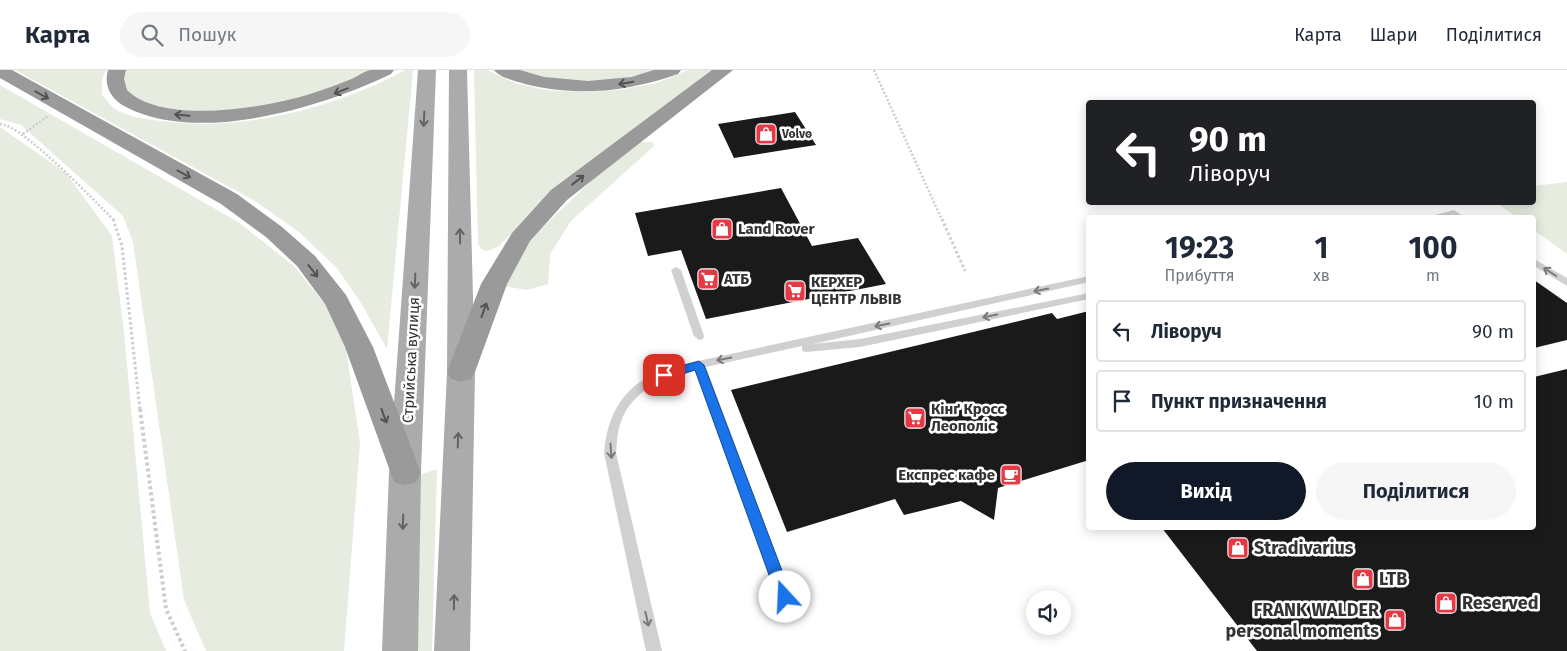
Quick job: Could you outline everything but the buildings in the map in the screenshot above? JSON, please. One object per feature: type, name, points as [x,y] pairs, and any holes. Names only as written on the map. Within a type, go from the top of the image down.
[{"type":"highway","points":[[117,70],[114,78],[116,90],[126,100],[140,108],[162,113],[210,116],[263,111],[301,103],[339,91],[385,70]]},
{"type":"highway","points":[[503,70],[521,78],[547,84],[596,86],[641,80],[672,70]]},
{"type":"highway","points":[[461,372],[494,284],[520,238],[559,195],[724,70]]},
{"type":"highway","points":[[0,71],[229,199],[274,232],[306,261],[337,301],[359,346],[405,473]]},
{"type":"main road","name":"Стрийська вулиця","points":[[400,651],[405,473],[427,70]]},
{"type":"main road","points":[[452,651],[461,372],[458,70]]},
{"type":"lane","points":[[1536,263],[1567,283]]},
{"type":"lane","points":[[676,270],[699,336]]},
{"type":"lane","points":[[654,651],[610,453],[610,433],[618,413],[632,394],[652,380],[675,370],[1086,280]]},
{"type":"lane","points":[[756,352],[860,343],[1086,297]]},
{"type":"lane","points":[[699,365],[785,597]]},
{"type":"path","points":[[874,70],[966,271]]},
{"type":"path","points":[[0,124],[5,124],[22,134],[66,173],[115,221],[122,246],[138,394],[166,610],[185,651]]},
{"type":"shaded area","points":[[15,70],[106,70],[102,80],[102,95],[115,109],[144,119],[193,124],[256,120],[287,114],[349,96],[405,70],[413,70],[387,349],[361,303],[337,268],[299,232],[255,201]]},
{"type":"shaded area","points":[[125,70],[376,70],[300,99],[239,109],[192,111],[151,104],[134,96],[124,86],[123,76]]},
{"type":"shaded area","points":[[474,70],[487,70],[515,83],[545,90],[583,92],[618,90],[657,83],[688,70],[714,70],[554,192],[498,247],[486,251],[481,249],[478,244]]},
{"type":"shaded area","points":[[519,70],[657,70],[631,77],[577,82],[549,79]]},
{"type":"shaded area","points":[[0,85],[238,222],[294,266],[324,303],[346,349],[360,443],[344,651],[206,651],[184,600],[133,242],[123,216],[21,125],[0,119]]},
{"type":"shaded area","points":[[0,127],[66,173],[112,236],[124,332],[150,613],[166,651],[0,651]]},
{"type":"shaded area","points":[[636,142],[653,142],[654,146],[571,221],[550,254],[548,284],[527,290],[504,286],[532,237]]},
{"type":"shaded area","points":[[1567,182],[1567,254],[1536,231],[1536,215],[1514,215],[1499,205],[1536,205],[1536,186]]},
{"type":"shaded area","points":[[437,469],[432,651],[412,651],[419,475]]},
{"type":"place","name":"Volvo","points":[[766,134]]},
{"type":"place","name":"Land Rover","points":[[722,229]]},
{"type":"place","name":"АТБ","points":[[708,279]]},
{"type":"place","name":"КЕРХЕР ЦЕНТР ЛЬВІВ","points":[[795,291]]},
{"type":"place","name":"Кінґ Кросс Леополіс","points":[[915,418]]},
{"type":"place","name":"Експрес кафе","points":[[1011,475]]},
{"type":"place","name":"Stradivarius","points":[[1238,548]]},
{"type":"place","name":"LTB","points":[[1363,579]]},
{"type":"place","name":"Reserved","points":[[1446,603]]},
{"type":"place","name":"FRANK WALDER personal moments","points":[[1395,620]]},
{"type":"route","points":[[664,375],[675,370],[699,365],[785,597]]}]
